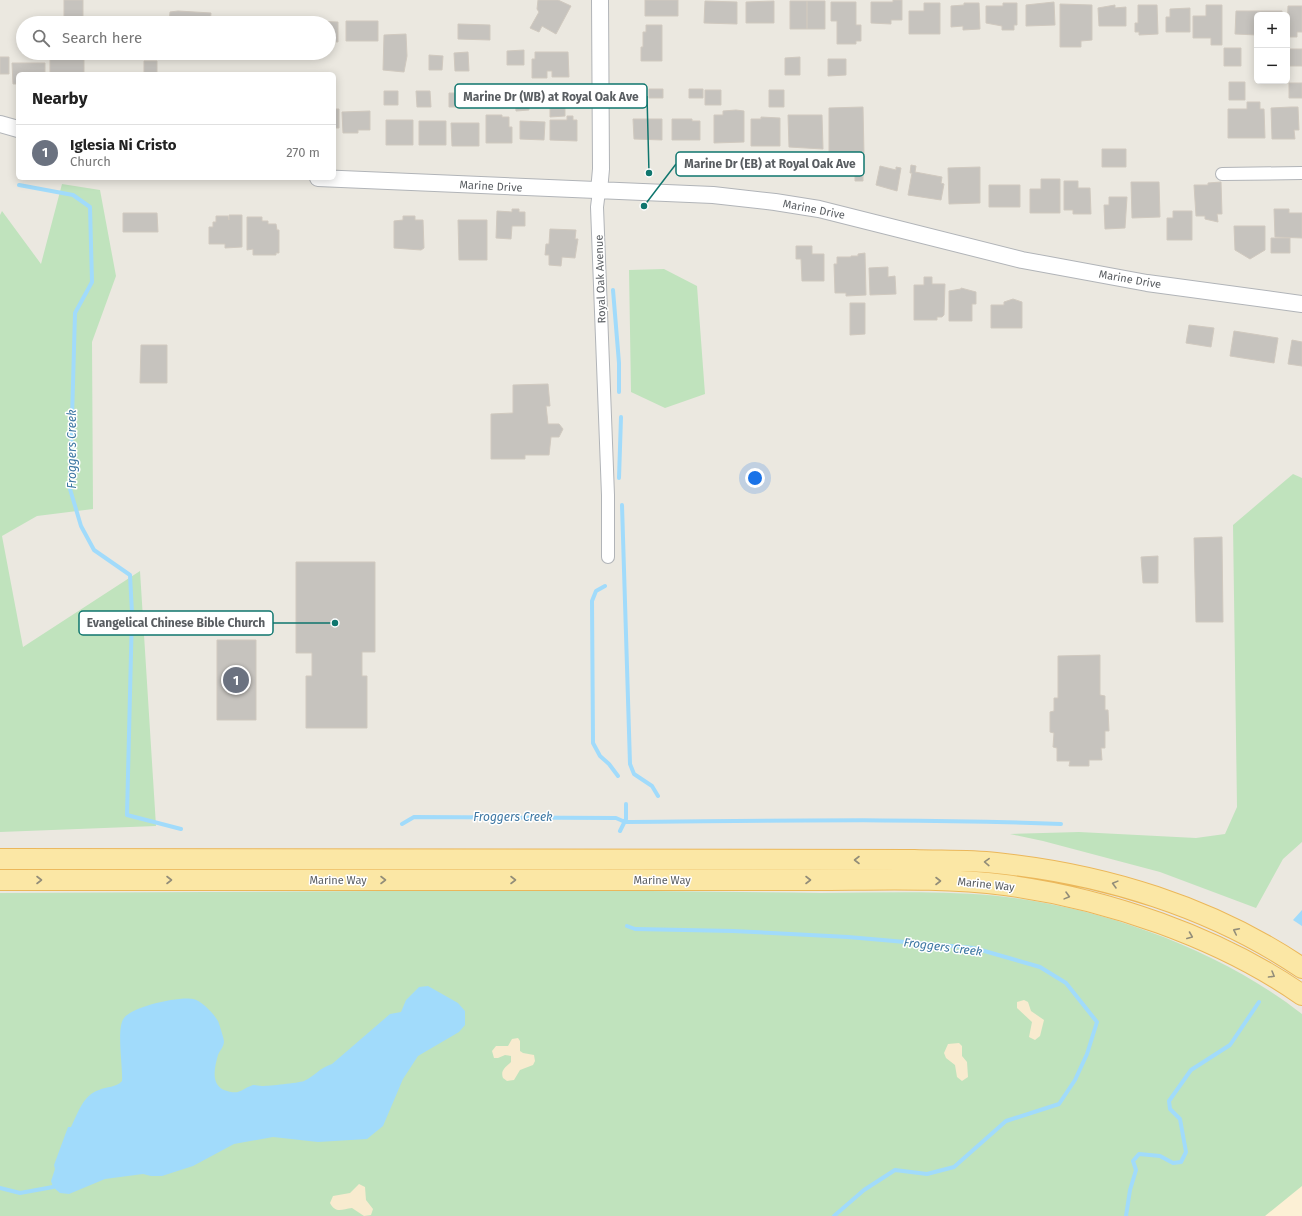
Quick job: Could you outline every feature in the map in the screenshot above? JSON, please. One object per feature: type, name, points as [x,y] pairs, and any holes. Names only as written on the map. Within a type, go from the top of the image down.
[{"type":"main road","name":"Marine Way","points":[[0,859],[914,860],[994,863],[1031,867],[1098,880],[1162,898],[1251,938],[1302,968]]},
{"type":"main road","name":"Marine Way","points":[[0,880],[793,880],[951,881],[1002,885],[1056,893],[1114,908],[1159,924],[1212,945],[1273,974],[1302,995]]},
{"type":"street","name":"Royal Oak Avenue","points":[[600,0],[601,169],[597,207],[608,495],[608,558]]},
{"type":"street","points":[[0,124],[16,128]]},
{"type":"street","points":[[1222,174],[1302,173]]},
{"type":"street","name":"Marine Drive","points":[[336,179],[713,196],[811,208],[1022,260],[1147,283],[1302,304]]},
{"type":"shaded area","points":[[1302,1178],[1302,1216],[1257,1216]]},
{"type":"green space","points":[[62,184],[100,190],[116,276],[92,342],[93,509],[37,516],[2,536],[23,647],[140,571],[156,826],[0,832],[0,215],[2,211],[41,264]]},
{"type":"green space","points":[[664,269],[697,286],[705,394],[665,408],[631,392],[629,270]]},
{"type":"green space","points":[[1293,474],[1302,478],[1302,842],[1283,859],[1256,908],[1160,872],[1043,841],[1010,834],[1079,832],[1196,838],[1225,834],[1237,807],[1233,525]]},
{"type":"green space","points":[[576,890],[960,893],[1006,897],[1084,911],[1162,936],[1200,952],[1236,971],[1270,991],[1302,1014],[1302,1186],[1265,1216],[0,1216],[0,893]]},
{"type":"sand","points":[[1024,1000],[1028,1002],[1031,1011],[1044,1020],[1040,1036],[1035,1040],[1029,1037],[1032,1022],[1017,1008],[1017,1002]]},
{"type":"sand","points":[[518,1038],[520,1041],[520,1051],[534,1055],[535,1061],[533,1065],[520,1070],[514,1080],[507,1081],[503,1078],[502,1073],[511,1062],[511,1056],[505,1055],[494,1058],[492,1051],[496,1046],[508,1046],[512,1039]]},
{"type":"sand","points":[[959,1043],[962,1046],[962,1056],[967,1062],[968,1077],[962,1081],[957,1077],[955,1065],[946,1058],[944,1053],[948,1044]]},
{"type":"sand","points":[[359,1184],[365,1187],[366,1200],[373,1209],[371,1215],[364,1216],[352,1208],[337,1210],[332,1206],[330,1203],[333,1196],[350,1193]]},
{"type":"water","points":[[1302,910],[1302,926],[1293,920]]},
{"type":"water","points":[[428,986],[458,1003],[465,1011],[465,1025],[459,1032],[418,1056],[403,1079],[383,1126],[367,1139],[318,1142],[273,1137],[234,1144],[193,1166],[162,1176],[143,1174],[105,1179],[69,1194],[60,1193],[53,1187],[51,1181],[55,1169],[54,1165],[68,1127],[71,1127],[85,1100],[93,1092],[117,1085],[122,1081],[120,1030],[124,1018],[129,1014],[146,1006],[178,999],[187,998],[200,1002],[218,1021],[224,1040],[218,1055],[215,1069],[215,1079],[217,1084],[229,1092],[237,1092],[253,1085],[262,1086],[283,1084],[301,1082],[308,1079],[332,1064],[390,1014],[401,1012],[406,1000],[419,987]]},
{"type":"building","points":[[64,0],[83,0],[83,16],[64,16]]},
{"type":"building","points":[[538,0],[558,0],[571,6],[556,34],[542,26],[539,32],[530,28],[539,12],[537,9]]},
{"type":"building","points":[[645,0],[678,0],[678,16],[645,16]]},
{"type":"building","points":[[893,0],[902,0],[902,20],[891,20],[891,24],[871,23],[871,2],[893,2]]},
{"type":"building","points":[[705,1],[737,2],[737,24],[704,23]]},
{"type":"building","points":[[774,1],[774,23],[746,23],[746,2]]},
{"type":"building","points":[[790,1],[807,1],[807,29],[790,29]]},
{"type":"building","points":[[807,1],[825,1],[825,29],[807,29]]},
{"type":"building","points":[[831,2],[856,2],[856,25],[861,25],[861,41],[856,41],[856,44],[837,44],[837,21],[831,21]]},
{"type":"building","points":[[1054,2],[1055,25],[1026,26],[1026,5]]},
{"type":"building","points":[[924,3],[940,3],[940,34],[909,34],[909,11],[924,11]]},
{"type":"building","points":[[964,3],[979,3],[980,29],[963,30],[963,26],[951,27],[951,6],[964,5]]},
{"type":"building","points":[[1003,3],[1017,3],[1017,25],[1014,25],[1014,30],[1002,30],[1002,26],[986,23],[986,6],[1003,6]]},
{"type":"building","points":[[1060,4],[1092,5],[1092,40],[1081,41],[1081,47],[1060,47]]},
{"type":"building","points":[[1115,5],[1115,8],[1126,7],[1126,26],[1099,26],[1098,8]]},
{"type":"building","points":[[1138,5],[1157,5],[1158,34],[1139,35],[1139,32],[1135,32],[1135,23],[1138,23]]},
{"type":"building","points":[[1206,5],[1222,5],[1222,45],[1211,45],[1211,38],[1193,38],[1193,16],[1206,16]]},
{"type":"building","points":[[1288,6],[1302,6],[1302,32],[1297,32],[1297,37],[1290,37],[1290,12],[1288,12]]},
{"type":"building","points":[[1190,8],[1190,32],[1166,32],[1166,17],[1170,17],[1170,9]]},
{"type":"building","points":[[1236,11],[1282,11],[1254,12],[1254,35],[1235,34]]},
{"type":"building","points":[[170,12],[211,13],[211,16],[170,16]]},
{"type":"building","points":[[346,21],[378,21],[378,41],[346,41]]},
{"type":"building","points":[[336,22],[338,22],[338,42],[336,42]]},
{"type":"building","points":[[458,24],[490,25],[490,40],[458,39]]},
{"type":"building","points":[[646,25],[662,25],[662,61],[641,61],[643,32],[646,32]]},
{"type":"building","points":[[406,34],[407,56],[404,72],[383,70],[384,35]]},
{"type":"building","points":[[1224,48],[1241,48],[1241,66],[1224,66]]},
{"type":"building","points":[[1290,49],[1302,49],[1302,66],[1290,66]]},
{"type":"building","points":[[524,50],[524,65],[507,65],[507,51]]},
{"type":"building","points":[[468,52],[469,71],[455,71],[454,53]]},
{"type":"building","points":[[535,52],[568,52],[569,77],[552,77],[552,71],[547,71],[547,78],[532,78],[532,59],[535,59]]},
{"type":"building","points":[[429,55],[443,56],[442,70],[429,70]]},
{"type":"building","points":[[0,57],[9,57],[9,74],[0,74]]},
{"type":"building","points":[[800,57],[800,75],[785,75],[785,58]]},
{"type":"building","points":[[828,59],[846,59],[846,75],[828,76]]},
{"type":"building","points":[[50,60],[84,60],[84,72],[50,72]]},
{"type":"building","points":[[144,61],[157,61],[157,72],[144,72]]},
{"type":"building","points":[[12,63],[45,63],[45,72],[16,72],[16,84],[13,84]]},
{"type":"building","points":[[1229,82],[1245,82],[1245,100],[1229,100]]},
{"type":"building","points":[[1302,83],[1302,98],[1289,98],[1289,84]]},
{"type":"building","points":[[649,89],[663,89],[663,98],[649,98]]},
{"type":"building","points":[[689,89],[703,89],[703,98],[689,98]]},
{"type":"building","points":[[705,90],[721,90],[721,105],[705,105]]},
{"type":"building","points":[[769,90],[784,90],[784,107],[769,107]]},
{"type":"building","points":[[384,91],[398,91],[398,105],[384,105]]},
{"type":"building","points":[[416,91],[430,91],[431,107],[417,107]]},
{"type":"building","points":[[449,93],[463,93],[463,107],[449,107]]},
{"type":"building","points":[[515,96],[529,96],[529,110],[516,111]]},
{"type":"building","points":[[1247,102],[1260,102],[1260,109],[1264,109],[1265,138],[1228,138],[1228,109],[1247,109]]},
{"type":"building","points":[[550,106],[565,106],[565,116],[550,117]]},
{"type":"building","points":[[863,107],[864,155],[853,155],[853,159],[842,159],[842,155],[829,155],[829,108]]},
{"type":"building","points":[[1298,107],[1299,130],[1294,130],[1295,139],[1272,139],[1271,108]]},
{"type":"building","points":[[336,109],[339,109],[339,128],[336,128]]},
{"type":"building","points":[[370,111],[370,130],[358,130],[358,133],[343,133],[342,112]]},
{"type":"building","points":[[723,111],[744,111],[744,142],[714,143],[714,115],[723,115]]},
{"type":"building","points":[[486,115],[502,115],[502,117],[509,117],[509,127],[512,127],[512,143],[486,143]]},
{"type":"building","points":[[788,115],[822,115],[823,149],[789,147]]},
{"type":"building","points":[[567,116],[573,116],[573,120],[577,120],[577,141],[550,140],[550,120],[567,120]]},
{"type":"building","points":[[761,117],[780,118],[780,146],[751,146],[751,119],[761,119]]},
{"type":"building","points":[[633,119],[662,119],[662,140],[634,139]]},
{"type":"building","points":[[672,119],[692,119],[692,121],[700,121],[700,140],[672,140]]},
{"type":"building","points":[[386,120],[413,120],[413,145],[386,145]]},
{"type":"building","points":[[419,121],[446,121],[446,145],[419,145]]},
{"type":"building","points":[[520,121],[545,122],[544,140],[520,139]]},
{"type":"building","points":[[451,123],[479,123],[479,146],[452,146]]},
{"type":"building","points":[[1102,149],[1126,149],[1126,167],[1102,167]]},
{"type":"building","points":[[911,165],[916,166],[915,172],[942,177],[941,183],[944,184],[941,200],[908,195],[912,173],[910,173]]},
{"type":"building","points":[[880,166],[896,170],[896,167],[901,168],[897,191],[876,185]]},
{"type":"building","points":[[980,167],[980,203],[949,204],[948,168]]},
{"type":"building","points":[[855,169],[863,170],[863,181],[855,181]]},
{"type":"building","points":[[1041,179],[1060,179],[1060,213],[1030,213],[1030,189],[1041,189]]},
{"type":"building","points":[[1064,181],[1078,181],[1078,188],[1090,188],[1091,214],[1073,214],[1073,210],[1064,210]]},
{"type":"building","points":[[1131,182],[1159,182],[1160,217],[1132,218]]},
{"type":"building","points":[[1221,182],[1222,214],[1217,214],[1218,222],[1205,219],[1205,216],[1196,216],[1194,185],[1208,185],[1208,183]]},
{"type":"building","points":[[989,185],[1020,185],[1020,207],[989,207]]},
{"type":"building","points":[[1109,197],[1127,197],[1125,228],[1105,229],[1104,205],[1109,205]]},
{"type":"building","points":[[512,209],[519,209],[519,212],[525,212],[525,226],[512,226],[511,239],[496,238],[497,211],[512,212]]},
{"type":"building","points":[[1274,209],[1289,209],[1289,213],[1302,213],[1302,238],[1275,237]]},
{"type":"building","points":[[1173,211],[1192,211],[1192,240],[1167,240],[1167,218],[1173,218]]},
{"type":"building","points":[[123,213],[157,213],[158,232],[123,232]]},
{"type":"building","points":[[229,215],[242,215],[242,247],[225,248],[225,244],[209,244],[209,227],[213,227],[213,222],[216,222],[216,216],[228,216],[229,220]]},
{"type":"building","points":[[403,216],[415,216],[415,220],[423,220],[424,248],[421,250],[394,248],[394,221],[403,220]]},
{"type":"building","points":[[247,217],[262,217],[262,221],[268,221],[268,224],[276,224],[277,230],[279,230],[279,253],[276,253],[276,255],[253,255],[253,249],[247,250]]},
{"type":"building","points":[[458,220],[487,220],[487,260],[459,260]]},
{"type":"building","points":[[1234,226],[1265,226],[1265,250],[1250,259],[1235,250]]},
{"type":"building","points":[[550,229],[576,230],[575,239],[578,239],[575,258],[562,257],[561,266],[549,265],[549,255],[545,255],[546,244],[549,244]]},
{"type":"building","points":[[1271,238],[1290,238],[1290,253],[1271,253]]},
{"type":"building","points":[[796,246],[812,246],[812,254],[824,254],[824,281],[802,281],[801,259],[796,259]]},
{"type":"building","points":[[865,253],[866,295],[846,296],[846,293],[835,293],[834,264],[837,264],[837,257],[858,256],[858,254]]},
{"type":"building","points":[[888,267],[888,277],[895,276],[896,294],[870,295],[869,268]]},
{"type":"building","points":[[924,277],[932,277],[932,284],[945,284],[944,315],[942,317],[937,317],[937,320],[914,320],[914,285],[924,285]]},
{"type":"building","points":[[961,288],[976,292],[976,304],[972,304],[972,321],[949,321],[949,291]]},
{"type":"building","points":[[1013,299],[1022,302],[1022,328],[991,328],[991,305],[1004,305],[1004,302]]},
{"type":"building","points":[[850,303],[865,303],[865,334],[850,335]]},
{"type":"building","points":[[1189,325],[1214,328],[1211,347],[1186,343]]},
{"type":"building","points":[[1234,331],[1278,338],[1274,363],[1230,356]]},
{"type":"building","points":[[1292,340],[1302,342],[1302,366],[1288,364]]},
{"type":"building","points":[[141,345],[167,345],[167,383],[140,383]]},
{"type":"building","points":[[548,384],[550,406],[546,406],[548,424],[559,424],[563,429],[559,437],[551,437],[549,455],[525,455],[525,459],[491,459],[491,414],[513,413],[513,385]]},
{"type":"building","points":[[1222,537],[1223,622],[1196,622],[1194,538]]},
{"type":"building","points":[[1158,556],[1158,583],[1143,583],[1141,557]]},
{"type":"building","points":[[296,562],[375,562],[375,652],[362,652],[362,676],[367,676],[367,728],[306,728],[306,676],[312,676],[312,653],[296,653]]},
{"type":"building","points":[[217,640],[256,640],[256,720],[217,720]]},
{"type":"building","points":[[1100,655],[1100,695],[1105,696],[1105,710],[1108,710],[1109,731],[1105,731],[1105,748],[1101,748],[1102,760],[1089,760],[1089,766],[1069,766],[1070,761],[1057,761],[1057,748],[1053,747],[1054,733],[1050,732],[1050,712],[1054,711],[1054,698],[1058,698],[1058,656]]},
{"type":"waterway","name":"Froggers Creek","points":[[19,185],[73,195],[90,207],[92,282],[75,313],[70,489],[81,526],[94,550],[130,575],[132,613],[127,815],[181,829]]},
{"type":"waterway","points":[[613,290],[619,363],[619,392]]},
{"type":"waterway","points":[[619,478],[621,417]]},
{"type":"waterway","points":[[622,505],[630,764],[634,774],[652,786],[658,796]]},
{"type":"waterway","points":[[605,586],[596,591],[592,601],[593,743],[600,756],[609,764],[618,776]]},
{"type":"waterway","name":"Froggers Creek","points":[[620,831],[626,819],[626,804]]},
{"type":"waterway","points":[[402,824],[414,817],[616,818],[625,822],[898,820],[1061,824]]},
{"type":"waterway","name":"Froggers Creek","points":[[627,926],[635,929],[733,931],[848,937],[974,948],[1040,967],[1066,983],[1097,1022],[1087,1054],[1075,1080],[1059,1104],[1006,1121],[954,1167],[927,1174],[895,1170],[864,1190],[834,1216]]},
{"type":"waterway","points":[[1126,1216],[1130,1190],[1136,1170],[1133,1161],[1139,1154],[1160,1156],[1173,1163],[1181,1162],[1186,1152],[1180,1119],[1170,1109],[1169,1101],[1191,1070],[1230,1045],[1259,1002]]},
{"type":"waterway","points":[[0,1188],[20,1193],[53,1187]]},
{"type":"place","name":"Marine Dr (WB) at Royal Oak Ave","points":[[649,173]]},
{"type":"place","name":"Marine Dr (EB) at Royal Oak Ave","points":[[644,206]]},
{"type":"place","name":"Evangelical Chinese Bible Church","points":[[335,623]]},
{"type":"place","name":"Iglesia Ni Cristo","points":[[236,680]]}]
